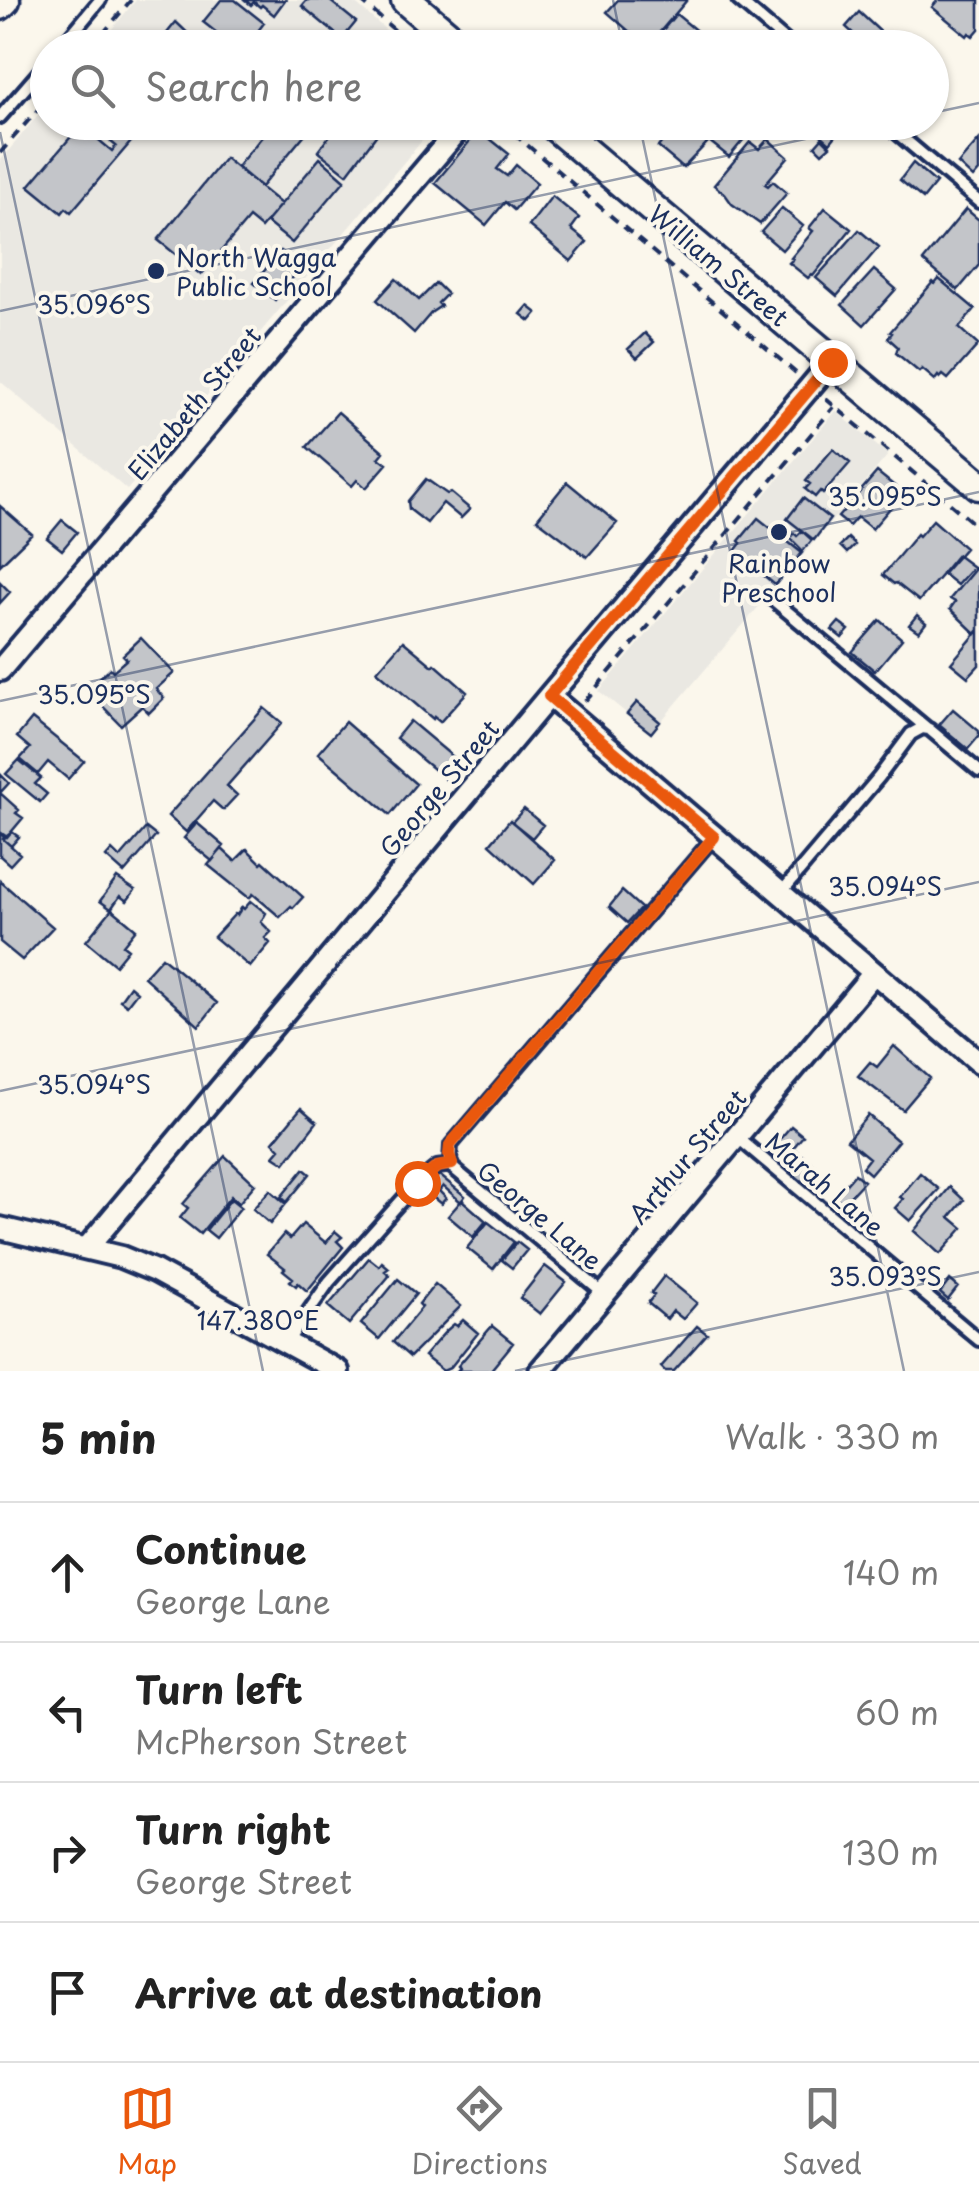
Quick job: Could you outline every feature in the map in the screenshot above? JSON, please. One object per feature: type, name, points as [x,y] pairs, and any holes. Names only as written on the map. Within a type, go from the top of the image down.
[{"type":"street","points":[[406,0],[441,30]]},
{"type":"street","name":"Elizabeth Street","points":[[0,670],[451,140]]},
{"type":"street","name":"William Street","points":[[571,140],[979,484]]},
{"type":"street","name":"George Street","points":[[87,1248],[832,362]]},
{"type":"street","points":[[549,696],[979,1062]]},
{"type":"street","name":"Arthur Street","points":[[540,1371],[874,974]]},
{"type":"street","points":[[0,1228],[121,1257],[155,1271],[338,1371]]},
{"type":"lane","points":[[75,30],[100,0]]},
{"type":"lane","points":[[738,0],[773,30]]},
{"type":"lane","points":[[0,117],[30,83]]},
{"type":"lane","points":[[905,140],[979,202]]},
{"type":"lane","points":[[771,598],[979,770]]},
{"type":"lane","points":[[780,894],[911,734],[929,729]]},
{"type":"lane","name":"George Lane","points":[[604,1294],[452,1164],[450,1145],[714,837]]},
{"type":"lane","name":"Marah Lane","points":[[737,1137],[979,1340]]},
{"type":"lane","name":"George Lane","points":[[287,1343],[328,1282],[417,1183],[437,1167],[452,1164]]},
{"type":"path","points":[[105,30],[131,0]]},
{"type":"path","points":[[360,0],[394,30]]},
{"type":"path","points":[[0,153],[30,119]]},
{"type":"path","points":[[521,140],[979,528]]},
{"type":"path","points":[[572,716],[835,406]]},
{"type":"shaded area","points":[[136,0],[351,0],[386,30],[111,30]]},
{"type":"shaded area","name":"North Wagga Public School","points":[[30,125],[30,140],[423,140],[127,490],[0,381],[0,161]]},
{"type":"shaded area","name":"Rainbow Preschool","points":[[836,411],[888,455],[651,733],[599,691]]},
{"type":"building","points":[[221,0],[235,0],[264,23],[259,30],[213,30],[203,22]]},
{"type":"building","points":[[245,0],[285,0],[274,15],[262,5],[251,5]]},
{"type":"building","points":[[307,0],[329,0],[356,22],[349,30],[331,30],[302,6]]},
{"type":"building","points":[[618,0],[687,0],[661,30],[628,30],[607,12]]},
{"type":"building","points":[[938,0],[979,0],[979,29],[973,36],[967,36],[932,7]]},
{"type":"building","points":[[859,12],[878,30],[849,30],[846,27]]},
{"type":"building","points":[[676,14],[695,30],[663,30]]},
{"type":"building","points":[[68,140],[99,140],[112,151],[116,146],[109,140],[133,140],[71,212],[66,208],[62,213],[29,186]]},
{"type":"building","points":[[259,140],[300,140],[261,187],[237,167]]},
{"type":"building","points":[[326,140],[373,140],[347,174],[318,151]]},
{"type":"building","points":[[471,140],[492,140],[509,154],[497,169],[507,176],[516,165],[537,183],[514,210],[505,202],[486,225],[435,183]]},
{"type":"building","points":[[664,140],[743,140],[729,157],[709,141],[683,168],[658,147]]},
{"type":"building","points":[[769,140],[788,157],[765,184],[773,181],[787,193],[760,224],[714,185],[750,142],[759,149]]},
{"type":"building","points":[[824,140],[830,146],[822,153],[815,146]]},
{"type":"building","points":[[979,140],[979,171],[973,178],[958,164]]},
{"type":"building","points":[[225,158],[281,204],[261,228],[249,218],[201,275],[158,240]]},
{"type":"building","points":[[320,158],[345,180],[292,243],[266,222]]},
{"type":"building","points":[[913,163],[936,183],[923,199],[900,180]]},
{"type":"building","points":[[552,196],[579,218],[571,229],[587,242],[571,261],[529,226]]},
{"type":"building","points":[[782,208],[803,226],[782,250],[761,232]]},
{"type":"building","points":[[825,208],[851,229],[808,278],[789,263]]},
{"type":"building","points":[[966,209],[979,220],[979,265],[958,290],[923,261]]},
{"type":"building","points":[[859,230],[879,247],[837,296],[816,278]]},
{"type":"building","points":[[281,251],[301,267],[275,300],[254,283]]},
{"type":"building","points":[[874,270],[896,289],[864,325],[842,305]]},
{"type":"building","points":[[396,279],[419,300],[436,283],[447,294],[438,303],[441,306],[414,333],[377,300]]},
{"type":"building","points":[[939,279],[975,309],[959,328],[978,345],[948,379],[943,375],[935,380],[896,353],[898,347],[888,338]]},
{"type":"building","points":[[528,306],[537,313],[530,321],[521,314]]},
{"type":"building","points":[[645,333],[654,342],[637,358],[628,349]]},
{"type":"building","points":[[338,412],[384,452],[379,458],[387,464],[366,488],[357,480],[352,486],[307,447]]},
{"type":"building","points":[[833,449],[850,463],[823,494],[820,491],[815,497],[805,489],[810,484],[806,481]]},
{"type":"building","points":[[877,472],[903,493],[872,529],[857,517],[849,526],[838,517]]},
{"type":"building","points":[[426,479],[470,509],[461,518],[443,503],[427,523],[409,509],[408,501]]},
{"type":"building","points":[[567,482],[617,523],[587,557],[537,519]]},
{"type":"building","points":[[803,498],[830,519],[814,540],[787,519]]},
{"type":"building","points":[[0,506],[32,534],[0,565]]},
{"type":"building","points":[[758,518],[802,553],[775,585],[735,551]]},
{"type":"building","points":[[62,520],[77,532],[62,550],[47,538]]},
{"type":"building","points":[[933,520],[965,548],[919,601],[883,575]]},
{"type":"building","points":[[802,531],[812,540],[803,551],[790,538]]},
{"type":"building","points":[[848,538],[855,545],[847,553],[840,546]]},
{"type":"building","points":[[957,555],[973,567],[957,585],[942,573]]},
{"type":"building","points":[[979,564],[976,634],[950,609],[955,602],[950,599]]},
{"type":"building","points":[[0,582],[10,592],[0,603]]},
{"type":"building","points":[[917,615],[926,623],[919,632],[909,625]]},
{"type":"building","points":[[880,620],[902,639],[875,671],[852,652]]},
{"type":"building","points":[[839,622],[849,630],[842,638],[832,630]]},
{"type":"building","points":[[979,630],[979,665],[968,677],[951,663]]},
{"type":"building","points":[[141,638],[174,673],[156,689],[164,698],[149,713],[142,706],[121,725],[87,690],[110,668],[113,671],[127,659],[123,655]]},
{"type":"building","points":[[403,641],[467,692],[440,722],[377,671]]},
{"type":"building","points":[[637,702],[660,722],[651,733],[627,714]]},
{"type":"building","points":[[264,708],[282,723],[227,786],[237,795],[223,810],[213,801],[186,832],[168,816]]},
{"type":"building","points":[[953,709],[979,731],[968,749],[939,725]]},
{"type":"building","points":[[32,719],[84,761],[68,779],[48,762],[38,774],[20,759],[30,748],[17,737]]},
{"type":"building","points":[[410,721],[459,762],[445,779],[396,738]]},
{"type":"building","points":[[345,722],[416,784],[390,815],[318,753]]},
{"type":"building","points":[[19,760],[41,778],[35,784],[47,794],[40,802],[6,774]]},
{"type":"building","points":[[0,774],[9,783],[0,793]]},
{"type":"building","points":[[0,793],[23,818],[7,837],[0,832]]},
{"type":"building","points":[[524,809],[543,825],[532,838],[512,822]]},
{"type":"building","points":[[510,820],[555,860],[534,884],[490,844]]},
{"type":"building","points":[[197,823],[224,846],[212,861],[184,838]]},
{"type":"building","points":[[146,828],[156,836],[124,873],[106,857],[112,850],[120,858]]},
{"type":"building","points":[[12,832],[19,837],[11,846],[3,839]]},
{"type":"building","points":[[0,833],[20,854],[10,865],[0,856]]},
{"type":"building","points":[[222,849],[235,861],[247,849],[303,897],[280,917],[208,865]]},
{"type":"building","points":[[117,878],[135,890],[127,901],[120,896],[111,909],[100,901]]},
{"type":"building","points":[[0,881],[53,927],[22,960],[0,942]]},
{"type":"building","points":[[622,891],[641,908],[627,923],[609,907]]},
{"type":"building","points":[[251,901],[266,913],[261,922],[271,932],[265,938],[270,943],[250,967],[214,937]]},
{"type":"building","points":[[112,909],[136,929],[123,945],[128,949],[115,965],[86,941]]},
{"type":"building","points":[[162,957],[217,1003],[199,1026],[144,977]]},
{"type":"building","points":[[130,986],[137,992],[127,1005],[120,1000]]},
{"type":"building","points":[[894,1046],[930,1078],[903,1110],[858,1076],[870,1062],[877,1067]]},
{"type":"building","points":[[301,1108],[317,1122],[285,1163],[274,1156],[280,1149],[273,1142]]},
{"type":"building","points":[[868,1115],[898,1141],[870,1174],[862,1167],[869,1158],[847,1140]]},
{"type":"building","points":[[791,1126],[803,1136],[793,1148],[817,1168],[804,1184],[768,1153]]},
{"type":"building","points":[[225,1156],[255,1184],[239,1203],[231,1196],[200,1234],[180,1218],[188,1208],[183,1204]]},
{"type":"building","points":[[304,1169],[310,1174],[287,1202],[281,1197]]},
{"type":"building","points":[[920,1173],[939,1189],[910,1221],[895,1208]]},
{"type":"building","points":[[438,1174],[465,1196],[461,1202],[443,1186],[439,1191],[446,1198],[441,1204],[424,1190]]},
{"type":"building","points":[[855,1174],[864,1181],[850,1196],[853,1199],[847,1207],[835,1197]]},
{"type":"building","points":[[950,1187],[964,1200],[950,1217],[963,1228],[940,1254],[914,1231]]},
{"type":"building","points":[[270,1190],[286,1204],[270,1224],[253,1209]]},
{"type":"building","points":[[231,1199],[241,1207],[216,1238],[206,1230]]},
{"type":"building","points":[[462,1200],[486,1221],[473,1237],[448,1216]]},
{"type":"building","points":[[488,1222],[514,1242],[493,1269],[467,1248]]},
{"type":"building","points":[[303,1224],[326,1243],[335,1231],[342,1237],[337,1241],[343,1247],[307,1291],[290,1281],[293,1278],[285,1268],[267,1254],[284,1234],[290,1239]]},
{"type":"building","points":[[517,1242],[527,1250],[512,1268],[502,1260]]},
{"type":"building","points":[[369,1258],[379,1266],[382,1262],[390,1275],[349,1324],[328,1306]]},
{"type":"building","points":[[545,1266],[566,1282],[540,1314],[520,1298]]},
{"type":"building","points":[[664,1276],[697,1303],[683,1319],[673,1311],[667,1319],[648,1303]]},
{"type":"building","points":[[398,1279],[416,1294],[379,1339],[361,1324]]},
{"type":"building","points":[[950,1280],[958,1287],[948,1300],[940,1293]]},
{"type":"building","points":[[435,1284],[461,1306],[410,1357],[393,1342]]},
{"type":"building","points":[[463,1320],[478,1333],[450,1368],[443,1371],[424,1356],[446,1331]]},
{"type":"building","points":[[492,1326],[513,1343],[490,1371],[457,1371],[458,1366]]},
{"type":"building","points":[[697,1326],[707,1334],[674,1371],[665,1371],[661,1367]]},
{"type":"place","name":"North Wagga Public School","points":[[156,271]]},
{"type":"place","name":"Rainbow Preschool","points":[[779,532]]},
{"type":"route","points":[[417,1183],[437,1167],[452,1164],[450,1145],[714,837],[549,696],[832,362]]}]
